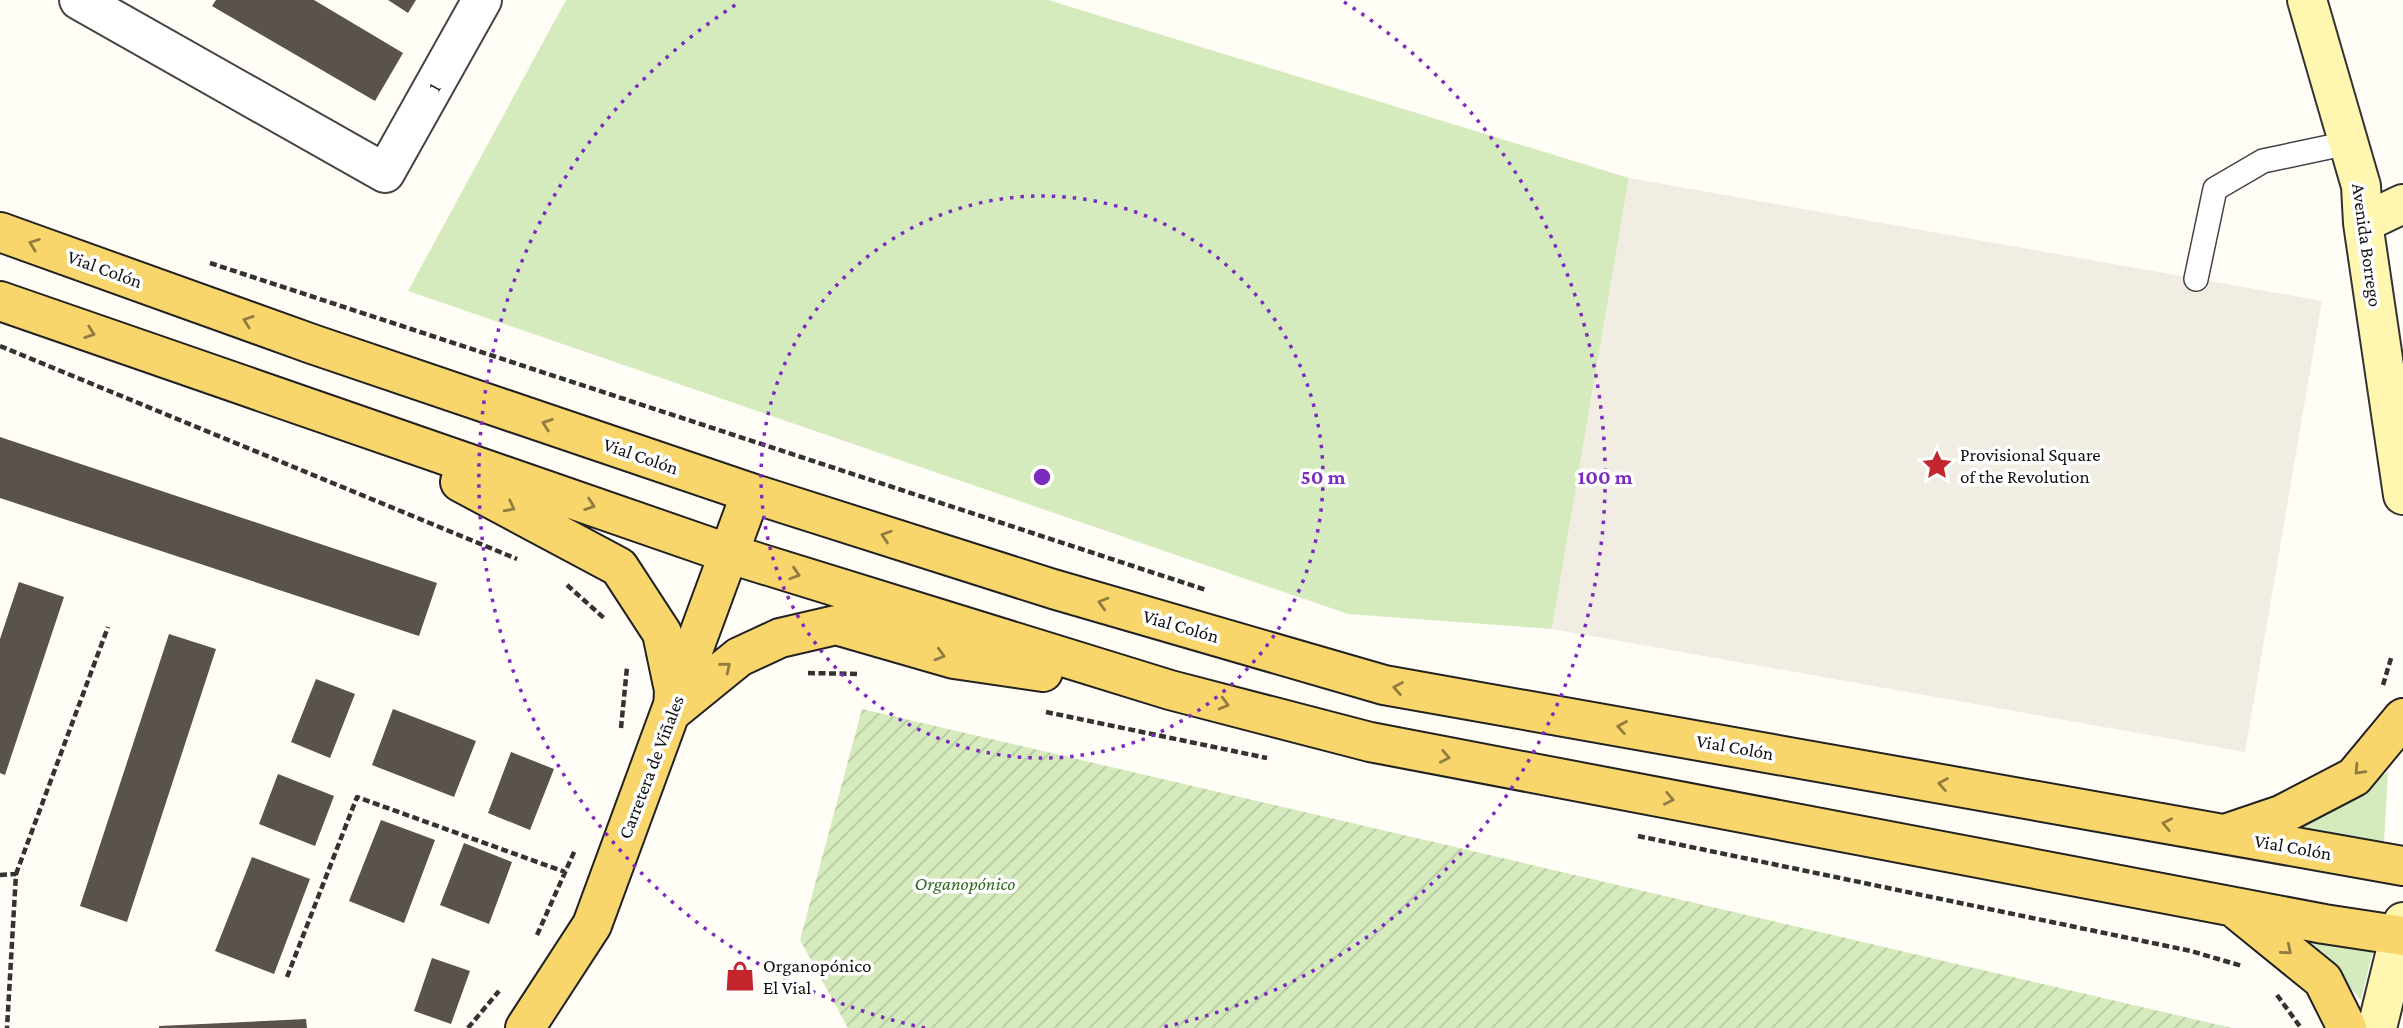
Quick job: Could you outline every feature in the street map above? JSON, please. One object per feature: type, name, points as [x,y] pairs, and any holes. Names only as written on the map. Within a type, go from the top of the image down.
[{"type":"main road","name":"Vial Colón","points":[[0,232],[312,344],[751,494],[1053,589],[1384,685],[2403,866]]},
{"type":"main road","points":[[0,301],[730,554],[1170,690],[1370,743],[2234,907],[2402,931]]},
{"type":"main road","points":[[224,380],[334,431],[446,474],[620,566],[662,633],[674,690],[673,710]]},
{"type":"main road","name":"Carretera de Viñales","points":[[524,1028],[592,925],[751,494]]},
{"type":"main road","points":[[673,710],[739,657],[780,638],[836,625],[954,659],[1170,690]]},
{"type":"main road","points":[[2223,835],[2281,815],[2354,777],[2392,703]]},
{"type":"main road","points":[[2234,907],[2323,980],[2347,1028]]},
{"type":"street","name":"1","points":[[79,0],[386,173],[482,0]]},
{"type":"street","name":"Avenida Borrego","points":[[2307,0],[2361,186],[2363,223],[2403,495]]},
{"type":"street","points":[[2363,223],[2403,204]]},
{"type":"street","points":[[2377,1028],[2402,931]]},
{"type":"lane","points":[[2196,279],[2215,189],[2263,161],[2348,143]]},
{"type":"path","points":[[197,259],[1212,592]]},
{"type":"path","points":[[0,346],[520,560]]},
{"type":"path","points":[[558,576],[614,628]]},
{"type":"path","points":[[7,1028],[16,874],[108,627]]},
{"type":"path","points":[[2392,655],[2392,703]]},
{"type":"path","points":[[621,730],[628,661]]},
{"type":"path","points":[[802,673],[863,674]]},
{"type":"path","points":[[1041,711],[1274,760]]},
{"type":"path","points":[[287,977],[357,797],[565,872]]},
{"type":"path","points":[[1630,834],[2191,951],[2248,968]]},
{"type":"path","points":[[534,940],[579,841]]},
{"type":"path","points":[[0,875],[16,874]]},
{"type":"path","points":[[468,1028],[508,981]]},
{"type":"path","points":[[2273,990],[2301,1028]]},
{"type":"green space","points":[[566,0],[1048,0],[1629,178],[1552,629],[1348,614],[408,291]]},
{"type":"green space","name":"Organopónico","points":[[862,709],[2232,1028],[848,1028],[800,940]]},
{"type":"green space","points":[[2388,772],[2384,842],[2292,830]]},
{"type":"green space","points":[[2308,941],[2373,950],[2361,1000]]},
{"type":"shaded area","name":"Provisional Square of the Revolution","points":[[1629,178],[2322,301],[2245,752],[1552,629]]},
{"type":"building","points":[[216,0],[314,0],[403,53],[375,101],[212,6]]},
{"type":"building","points":[[388,0],[416,0],[408,13]]},
{"type":"building","points":[[0,437],[437,583],[419,636],[0,498]]},
{"type":"building","points":[[19,582],[64,597],[5,775],[0,773],[0,639]]},
{"type":"building","points":[[169,634],[216,649],[127,922],[80,906]]},
{"type":"building","points":[[316,679],[355,694],[330,758],[291,742]]},
{"type":"building","points":[[393,709],[476,741],[454,797],[372,765]]},
{"type":"building","points":[[511,752],[554,769],[530,830],[488,813]]},
{"type":"building","points":[[278,774],[334,796],[315,846],[259,824]]},
{"type":"building","points":[[381,820],[435,840],[404,923],[349,901]]},
{"type":"building","points":[[464,843],[512,862],[489,924],[440,905]]},
{"type":"building","points":[[252,857],[310,879],[274,974],[215,951]]},
{"type":"building","points":[[432,958],[470,971],[451,1024],[414,1011]]},
{"type":"building","points":[[306,1019],[307,1028],[159,1028],[159,1026]]},
{"type":"place","name":"Provisional Square of the Revolution","points":[[1937,465]]},
{"type":"place","name":"Organopónico El Vial","points":[[740,976]]}]
